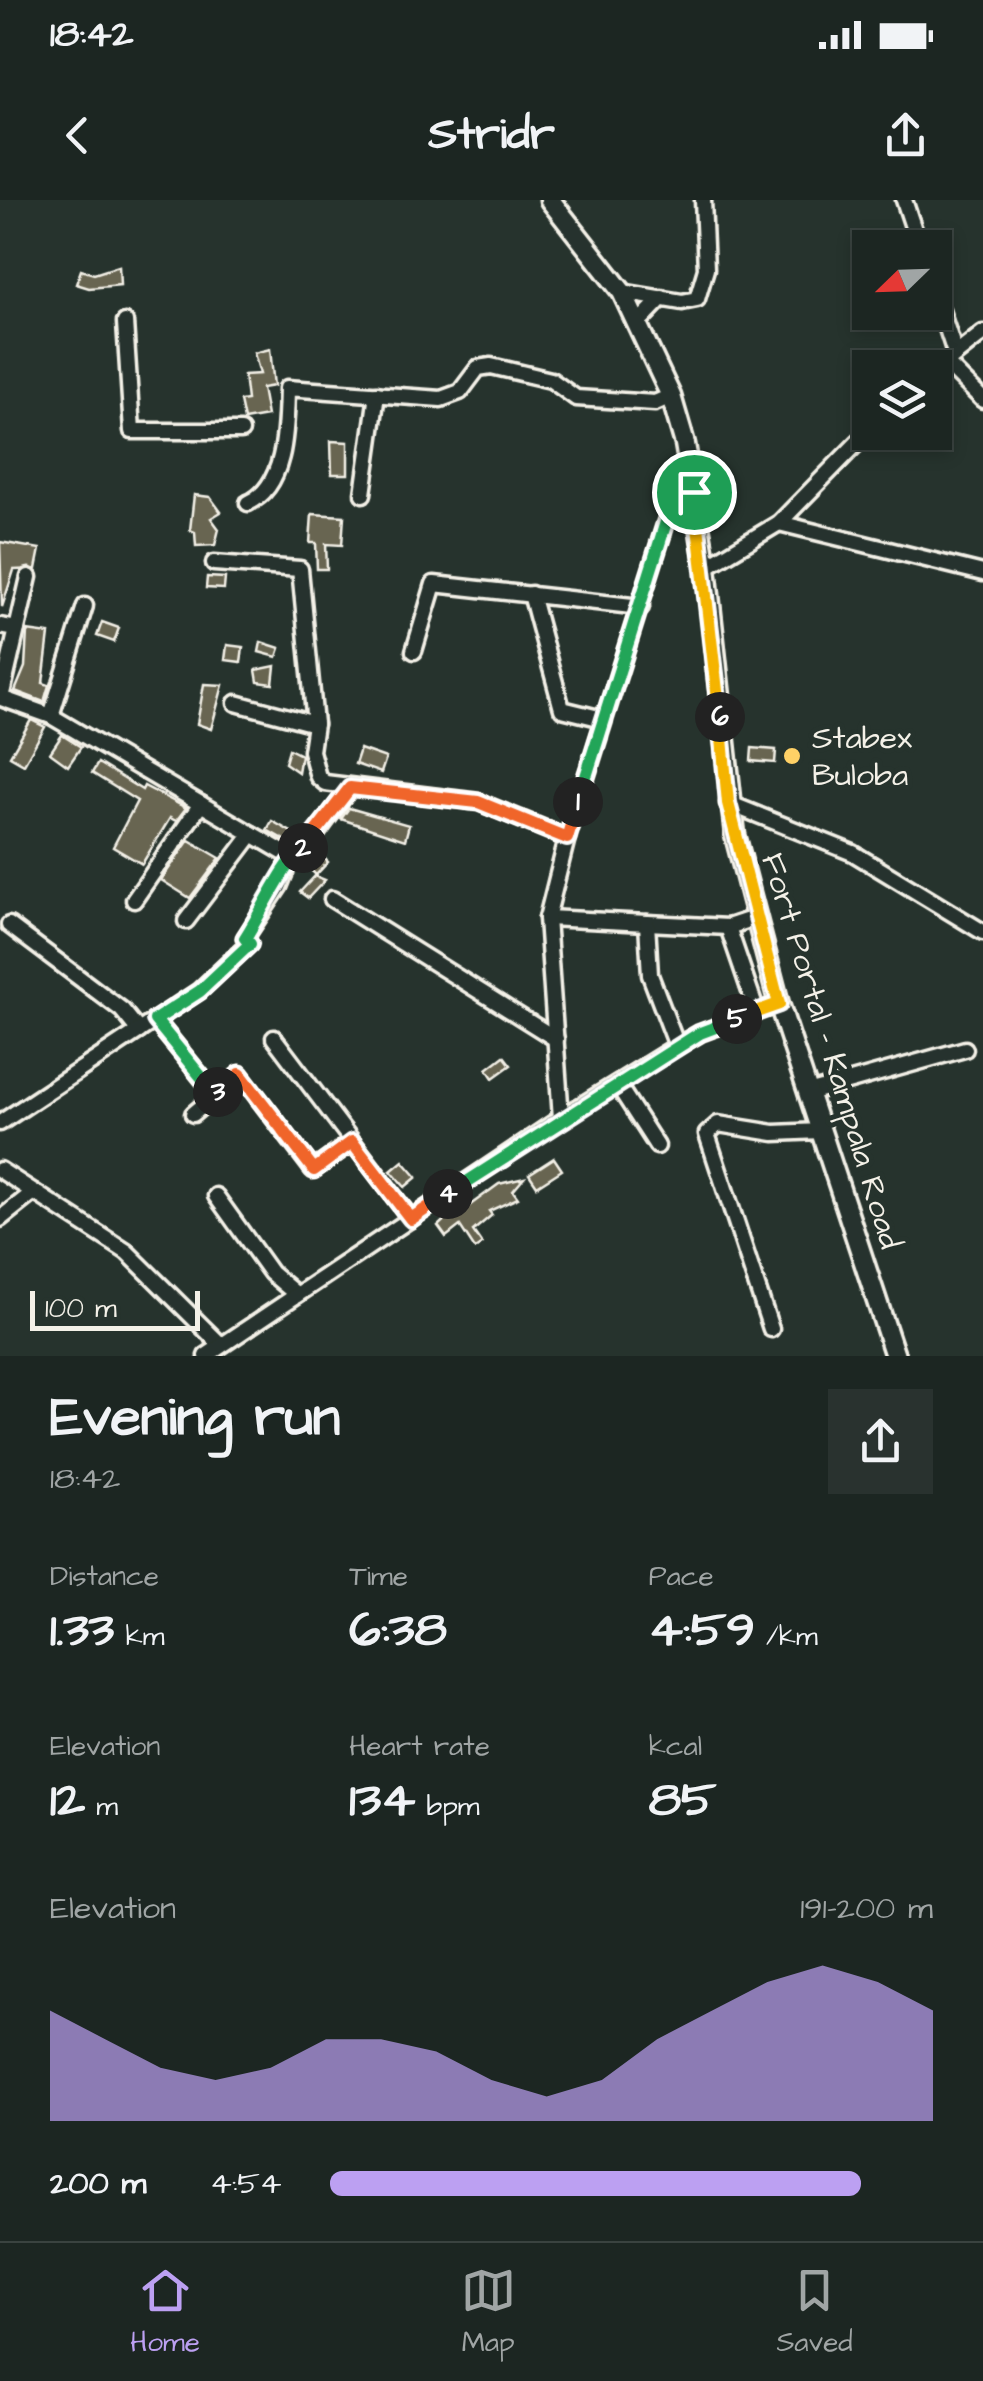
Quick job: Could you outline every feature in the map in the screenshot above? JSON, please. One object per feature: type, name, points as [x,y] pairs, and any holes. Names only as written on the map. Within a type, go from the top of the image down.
[{"type":"main road","name":"Fort Portal - Kampala Road","points":[[550,200],[622,292],[671,396],[694,492],[706,567],[728,803],[779,1004],[895,1356]]},
{"type":"street","points":[[622,292],[691,301],[702,292],[706,270],[703,200]]},
{"type":"street","points":[[904,200],[914,230]]},
{"type":"street","points":[[638,323],[662,298]]},
{"type":"street","points":[[125,322],[132,431],[240,432]]},
{"type":"street","points":[[952,357],[983,333]]},
{"type":"street","points":[[248,503],[264,496],[271,485],[283,443],[287,388],[452,396],[483,366],[551,380],[576,398],[654,403],[671,396]]},
{"type":"street","points":[[952,369],[983,400]]},
{"type":"street","points":[[362,494],[377,394]]},
{"type":"street","points":[[706,567],[778,523],[852,448]]},
{"type":"street","points":[[562,1118],[547,918],[567,838],[671,506],[680,496],[694,492]]},
{"type":"street","points":[[778,523],[983,573]]},
{"type":"street","points":[[214,564],[300,569],[314,724],[311,751],[318,777],[325,784],[478,802],[567,838]]},
{"type":"street","points":[[28,578],[1,698],[51,716],[292,854]]},
{"type":"street","points":[[414,651],[434,584],[641,607]]},
{"type":"street","points":[[532,594],[562,710],[603,719]]},
{"type":"street","points":[[51,716],[85,606]]},
{"type":"street","points":[[0,626],[17,630]]},
{"type":"street","points":[[236,703],[314,724]]},
{"type":"street","points":[[0,1123],[200,991],[250,944],[245,938],[279,887],[292,854],[308,845],[350,788]]},
{"type":"street","points":[[728,803],[853,852],[983,932]]},
{"type":"street","points":[[134,900],[201,804]]},
{"type":"street","points":[[186,921],[252,834]]},
{"type":"street","points":[[332,899],[556,1039]]},
{"type":"street","points":[[547,918],[728,927],[755,918]]},
{"type":"street","points":[[647,923],[650,974],[677,1046]]},
{"type":"street","points":[[9,925],[122,1010],[138,1031]]},
{"type":"street","points":[[728,927],[757,1012]]},
{"type":"street","points":[[206,1356],[562,1118],[677,1046],[700,1033],[779,1004]]},
{"type":"street","points":[[155,1020],[216,1095]]},
{"type":"street","points":[[274,1038],[411,1219]]},
{"type":"street","points":[[808,1093],[965,1048]]},
{"type":"street","points":[[193,1114],[240,1074],[314,1170],[352,1142]]},
{"type":"street","points":[[617,1084],[657,1146]]},
{"type":"street","points":[[771,1330],[707,1134],[718,1124],[774,1132],[821,1131]]},
{"type":"street","points":[[0,1170],[127,1252],[221,1345]]},
{"type":"street","points":[[0,1219],[34,1192]]},
{"type":"street","points":[[216,1196],[271,1273],[297,1295]]},
{"type":"building","points":[[119,266],[120,285],[89,288],[76,284],[81,270],[94,274]]},
{"type":"building","points":[[270,349],[274,386],[262,388],[267,416],[244,420],[240,401],[247,400],[244,375],[260,374],[254,353]]},
{"type":"building","points":[[331,441],[348,442],[348,474],[332,474]]},
{"type":"building","points":[[194,495],[210,497],[221,512],[211,518],[219,529],[215,545],[196,546],[195,532],[190,530]]},
{"type":"building","points":[[312,514],[344,516],[342,545],[326,544],[327,569],[317,569],[316,543],[310,543]]},
{"type":"building","points":[[0,542],[40,549],[36,569],[14,570],[2,607]]},
{"type":"building","points":[[207,577],[225,578],[224,589],[206,588]]},
{"type":"building","points":[[102,622],[119,628],[114,642],[97,636]]},
{"type":"building","points":[[27,631],[49,634],[43,683],[49,685],[44,702],[15,691],[25,667]]},
{"type":"building","points":[[261,642],[280,648],[277,657],[259,652]]},
{"type":"building","points":[[227,645],[243,647],[241,662],[225,660]]},
{"type":"building","points":[[275,666],[273,684],[258,682],[256,670]]},
{"type":"building","points":[[204,684],[223,685],[211,729],[197,724]]},
{"type":"building","points":[[31,720],[45,727],[24,764],[10,756]]},
{"type":"building","points":[[62,735],[81,747],[68,766],[50,753]]},
{"type":"building","points":[[752,748],[776,750],[775,763],[751,761]]},
{"type":"building","points":[[289,749],[301,755],[298,772],[285,763]]},
{"type":"building","points":[[360,749],[386,758],[381,773],[355,764]]},
{"type":"building","points":[[98,763],[142,790],[144,786],[186,808],[176,821],[170,818],[142,864],[113,847],[137,801],[92,773]]},
{"type":"building","points":[[349,808],[409,825],[405,840],[341,819]]},
{"type":"building","points":[[272,821],[293,833],[288,842],[267,830]]},
{"type":"building","points":[[189,840],[220,858],[190,898],[161,880]]},
{"type":"building","points":[[320,854],[328,862],[316,875],[301,861]]},
{"type":"building","points":[[315,876],[325,880],[308,898],[300,892]]},
{"type":"building","points":[[504,1056],[511,1065],[493,1078],[487,1069]]},
{"type":"building","points":[[554,1158],[562,1170],[537,1186],[529,1174]]},
{"type":"building","points":[[403,1161],[417,1177],[405,1187],[391,1171]]},
{"type":"building","points":[[524,1178],[513,1191],[518,1198],[489,1211],[492,1215],[473,1231],[482,1244],[475,1249],[460,1226],[446,1237],[438,1226],[455,1210],[458,1214],[499,1184]]},
{"type":"place","name":"Stabex Buloba","points":[[792,756]]},
{"type":"route","points":[[694,492],[706,567],[728,803],[779,1004],[700,1033],[562,1118],[411,1219],[352,1142],[314,1170],[240,1074],[216,1095],[155,1020],[200,991],[250,944],[245,938],[279,887],[292,854],[308,845],[350,788],[478,802],[567,838],[671,506],[680,496],[694,492]]}]
